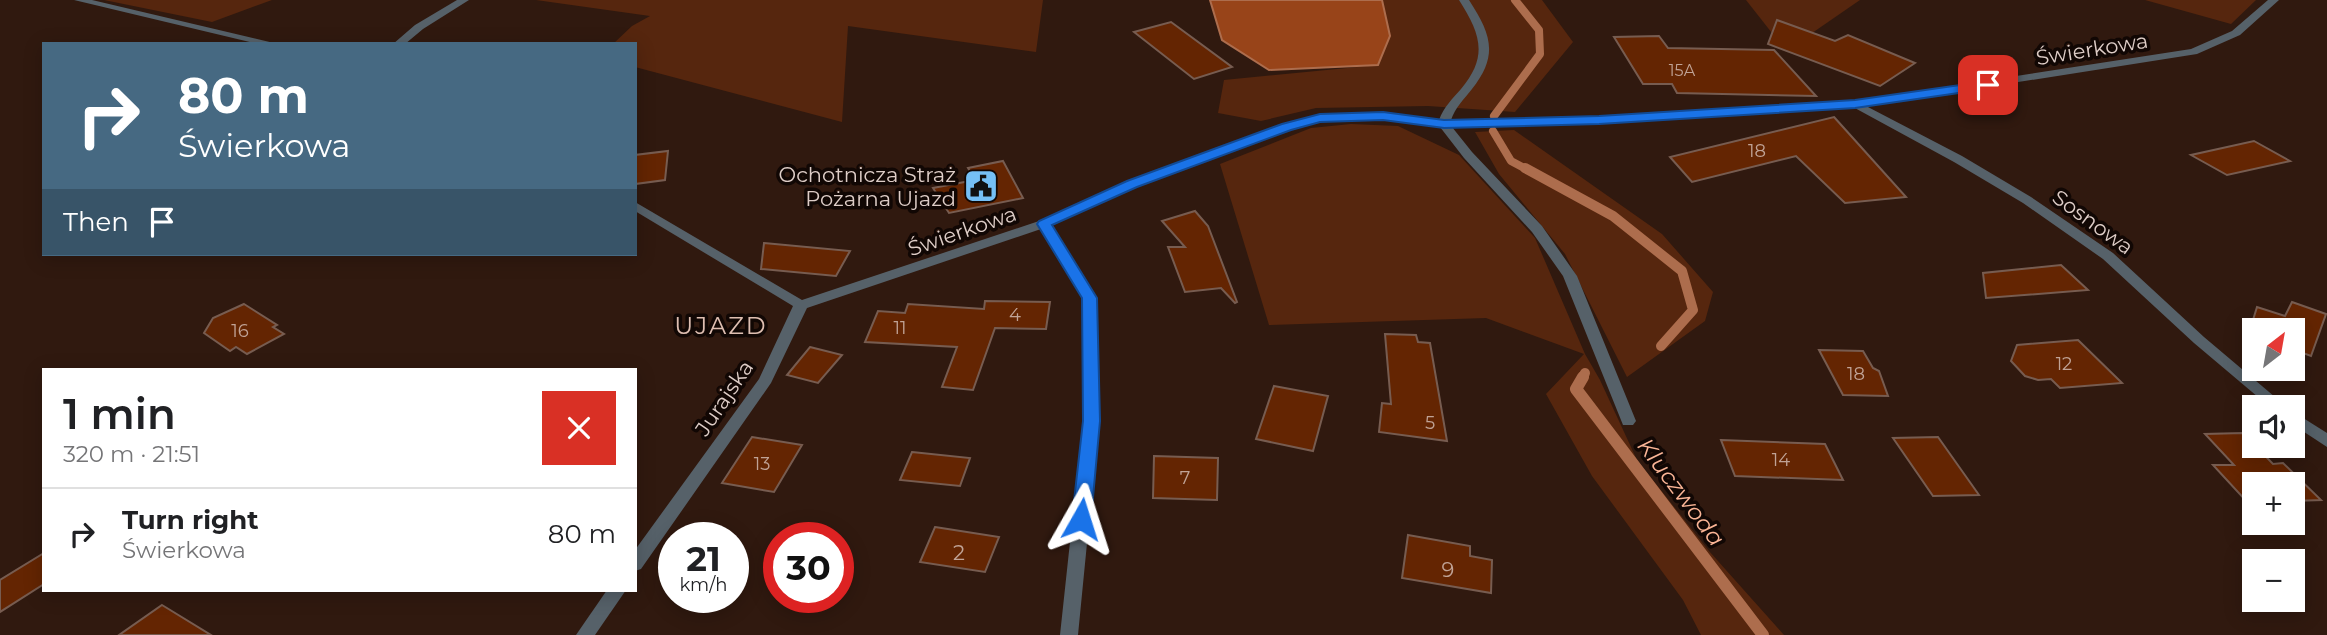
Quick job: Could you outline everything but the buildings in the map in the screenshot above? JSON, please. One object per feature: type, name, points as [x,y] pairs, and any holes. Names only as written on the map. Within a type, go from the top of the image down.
[{"type":"street","points":[[79,0],[264,42]]},
{"type":"street","points":[[400,42],[419,27],[464,0]]},
{"type":"street","points":[[1464,0],[1479,23],[1486,46],[1485,56],[1478,76],[1447,113],[1444,124],[1468,155],[1537,229],[1570,276],[1628,421]]},
{"type":"street","name":"Świerkowa","points":[[801,305],[1044,224],[1132,184],[1286,127],[1320,118],[1383,116],[1444,124],[1599,120],[1855,104],[2193,52],[2236,33],[2274,0]]},
{"type":"street","name":"Sosnowa","points":[[1855,104],[1958,159],[2027,200],[2108,256],[2199,340],[2265,395]]},
{"type":"street","points":[[637,207],[801,305]]},
{"type":"street","points":[[1044,224],[1089,298],[1091,421],[1069,635]]},
{"type":"street","name":"Jurajska","points":[[637,561],[766,380],[801,305]]},
{"type":"street","points":[[2305,425],[2327,441]]},
{"type":"street","points":[[585,635],[616,592]]},
{"type":"shaded area","points":[[104,0],[272,0],[212,22]]},
{"type":"shaded area","points":[[536,0],[1043,0],[1036,52],[848,26],[842,122],[637,68],[637,42],[615,42],[632,26],[650,16]]},
{"type":"shaded area","points":[[1210,0],[1382,0],[1390,36],[1378,65],[1269,70],[1222,40]]},
{"type":"shaded area","points":[[1382,0],[1542,0],[1573,42],[1515,112],[1428,106],[1316,108],[1261,121],[1218,113],[1224,80],[1378,65],[1390,36]]},
{"type":"shaded area","points":[[1746,0],[1860,0],[1786,51]]},
{"type":"shaded area","points":[[2145,0],[2256,0],[2231,24]]},
{"type":"shaded area","points":[[1351,124],[1398,126],[1459,155],[1535,238],[1585,354],[1637,460],[1709,551],[1784,635],[1701,635],[1683,600],[1592,476],[1546,394],[1584,354],[1486,318],[1269,325],[1220,164],[1311,128]]},
{"type":"shaded area","points":[[1514,130],[1662,234],[1713,292],[1705,321],[1627,377],[1565,254],[1499,174],[1475,132]]},
{"type":"waterway","name":"Kluczwoda","points":[[1494,116],[1540,54],[1539,30],[1515,0]]},
{"type":"waterway","name":"Kluczwoda","points":[[1493,131],[1511,161],[1528,170]]},
{"type":"waterway","name":"Kluczwoda","points":[[1525,168],[1613,216],[1682,271],[1693,310],[1661,346]]},
{"type":"waterway","name":"Kluczwoda","points":[[1583,377],[1585,373]]},
{"type":"waterway","name":"Kluczwoda","points":[[1583,377],[1576,389],[1763,635]]},
{"type":"place","name":"Ochotnicza Straż Pożarna Ujazd","points":[[981,186]]},
{"type":"district","name":"UJAZD","points":[[721,325]]},
{"type":"route","points":[[1081,519],[1091,421],[1089,298],[1044,224],[1132,184],[1286,127],[1320,118],[1383,116],[1444,124],[1599,120],[1855,104],[1988,85]]}]
